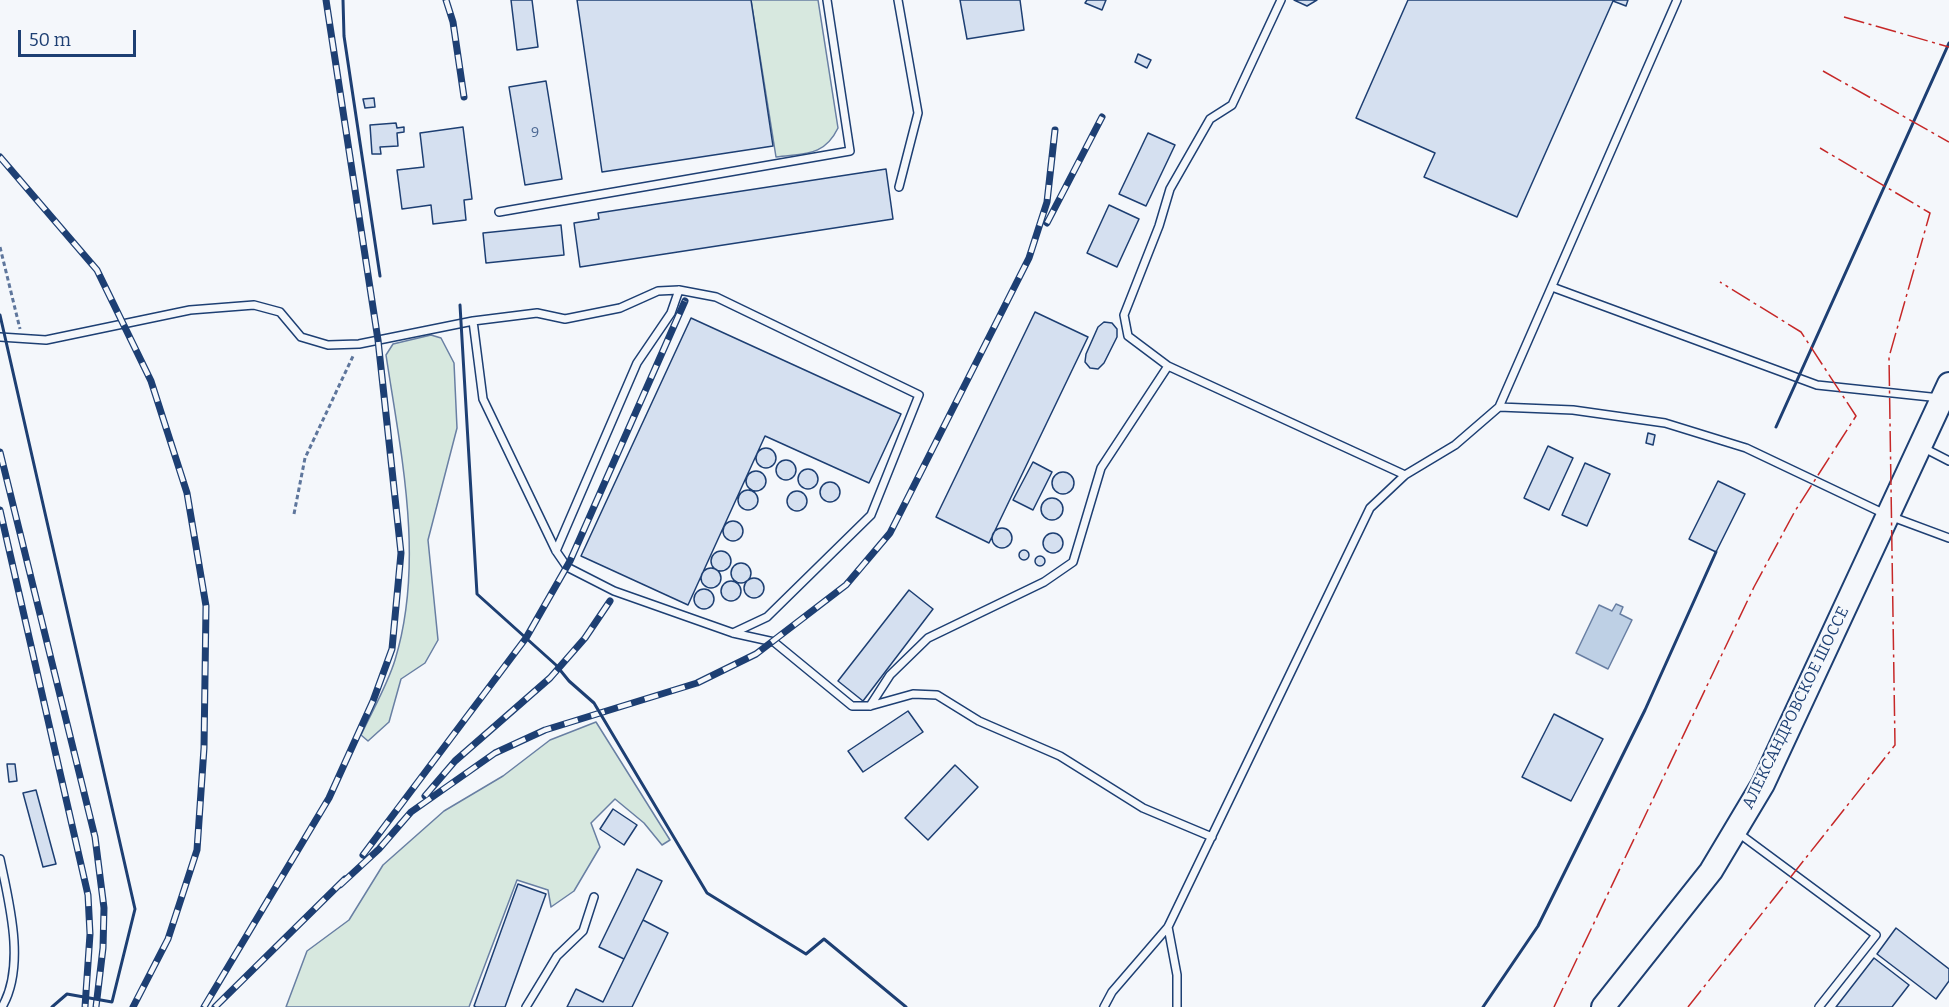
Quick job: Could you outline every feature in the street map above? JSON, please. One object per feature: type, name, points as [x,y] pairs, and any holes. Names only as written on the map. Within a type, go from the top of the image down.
[{"type":"main road","name":"АЛЕКСАНДРОВСКОЕ ШОССЕ","points":[[1603,1007],[1711,871],[1768,774],[1946,391]]},
{"type":"lane","points":[[499,212],[850,151],[827,0]]},
{"type":"lane","points":[[898,0],[918,113],[899,187]]},
{"type":"lane","points":[[1281,0],[1232,105],[1210,119],[1170,189],[1159,226],[1124,315],[1128,336],[1168,366],[1405,475]]},
{"type":"lane","points":[[1104,1007],[1113,992],[1168,927],[1370,508],[1405,475],[1455,445],[1499,407],[1677,0]]},
{"type":"lane","points":[[1552,287],[1817,386],[1946,391]]},
{"type":"lane","points":[[0,337],[46,340],[190,310],[254,305],[280,312],[301,337],[328,345],[359,344],[473,321],[537,313],[565,319],[620,308],[658,291],[679,290],[716,297],[919,395],[871,515],[767,617],[733,633]]},
{"type":"lane","points":[[556,551],[637,363],[670,313],[679,290]]},
{"type":"lane","points":[[473,321],[483,399],[556,551],[567,567],[614,591],[733,633],[774,642],[852,706],[870,706],[913,694],[937,695],[979,721],[1060,756],[1143,808],[1212,837]]},
{"type":"lane","points":[[870,706],[891,675],[928,638],[1044,582],[1073,562],[1101,468],[1168,366]]},
{"type":"lane","points":[[1499,407],[1573,410],[1665,423],[1746,448],[1887,515],[1949,537]]},
{"type":"lane","points":[[1920,446],[1949,461]]},
{"type":"lane","points":[[1735,830],[1876,935],[1819,1007]]},
{"type":"lane","points":[[0,859],[13,923],[14,961],[2,1007]]},
{"type":"lane","points":[[526,1007],[557,956],[584,932],[594,897]]},
{"type":"lane","points":[[1168,927],[1176,975],[1177,1007]]},
{"type":"path","points":[[0,247],[23,339]]},
{"type":"path","points":[[294,514],[305,458],[359,344]]},
{"type":"shaded area","points":[[751,0],[818,0],[838,128],[820,149],[804,154],[776,157]]},
{"type":"shaded area","points":[[431,335],[441,338],[454,363],[457,428],[428,540],[438,640],[425,663],[401,679],[389,722],[368,741],[361,735],[392,670],[404,623],[408,585],[407,508],[386,355],[393,344]]},
{"type":"shaded area","points":[[596,722],[670,840],[662,845],[644,823],[615,799],[591,823],[600,847],[574,891],[551,907],[548,890],[517,880],[469,1007],[286,1007],[307,951],[349,920],[383,865],[444,811],[503,776],[550,740]]},
{"type":"water","points":[[1616,604],[1623,607],[1620,614],[1632,620],[1608,669],[1576,653],[1599,605],[1612,611]]},
{"type":"building","points":[[511,0],[532,0],[538,47],[517,50]]},
{"type":"building","points":[[577,0],[751,0],[773,146],[602,172]]},
{"type":"building","points":[[960,0],[1020,0],[1024,30],[967,39]]},
{"type":"building","points":[[1087,0],[1106,0],[1102,10],[1085,3]]},
{"type":"building","points":[[1294,0],[1317,0],[1307,6]]},
{"type":"building","points":[[1408,0],[1628,0],[1626,6],[1613,1],[1517,217],[1424,177],[1435,153],[1356,118]]},
{"type":"building","points":[[1138,54],[1151,60],[1147,68],[1135,62]]},
{"type":"building","points":[[546,81],[562,179],[525,185],[509,87]]},
{"type":"building","points":[[374,98],[375,107],[365,108],[363,99]]},
{"type":"building","points":[[396,123],[397,128],[404,127],[404,132],[397,133],[398,146],[380,147],[381,154],[372,154],[370,125]]},
{"type":"building","points":[[463,127],[472,199],[464,200],[466,220],[433,224],[431,205],[402,209],[397,170],[424,167],[420,133]]},
{"type":"building","points":[[1148,133],[1175,145],[1146,206],[1119,194]]},
{"type":"building","points":[[886,169],[893,219],[580,267],[574,223],[599,219],[598,213]]},
{"type":"building","points":[[1109,205],[1139,219],[1117,267],[1087,253]]},
{"type":"building","points":[[561,225],[564,255],[486,263],[483,233]]},
{"type":"building","points":[[1035,312],[1088,337],[989,543],[936,517]]},
{"type":"building","points":[[691,318],[901,414],[869,483],[765,436],[688,605],[581,556]]},
{"type":"building","points":[[1104,322],[1112,323],[1117,329],[1117,337],[1104,363],[1098,369],[1090,368],[1085,362],[1086,354],[1098,327]]},
{"type":"building","points":[[1648,433],[1655,435],[1653,445],[1646,443]]},
{"type":"building","points":[[1548,446],[1573,458],[1549,510],[1524,498]]},
{"type":"building","points":[[766,448],[773,451],[776,458],[773,465],[766,468],[759,465],[756,458],[759,451]]},
{"type":"building","points":[[786,460],[793,463],[796,470],[793,477],[786,480],[779,477],[776,470],[779,463]]},
{"type":"building","points":[[1033,462],[1052,472],[1033,510],[1013,500]]},
{"type":"building","points":[[1585,463],[1610,474],[1587,526],[1562,515]]},
{"type":"building","points":[[808,469],[815,472],[818,479],[815,486],[808,489],[801,486],[798,479],[801,472]]},
{"type":"building","points":[[756,471],[763,474],[766,481],[763,488],[756,491],[749,488],[746,481],[749,474]]},
{"type":"building","points":[[1059,472],[1067,472],[1074,479],[1074,487],[1067,494],[1059,494],[1052,487],[1052,479]]},
{"type":"building","points":[[1718,481],[1745,494],[1716,552],[1689,539]]},
{"type":"building","points":[[830,482],[837,485],[840,492],[837,499],[830,502],[823,499],[820,492],[823,485]]},
{"type":"building","points":[[748,490],[755,493],[758,500],[755,507],[748,510],[741,507],[738,500],[741,493]]},
{"type":"building","points":[[797,491],[804,494],[807,501],[804,508],[797,511],[790,508],[787,501],[790,494]]},
{"type":"building","points":[[1052,498],[1060,501],[1063,509],[1060,517],[1052,520],[1044,517],[1041,509],[1044,501]]},
{"type":"building","points":[[733,521],[740,524],[743,531],[740,538],[733,541],[726,538],[723,531],[726,524]]},
{"type":"building","points":[[1002,528],[1009,531],[1012,538],[1009,545],[1002,548],[995,545],[992,538],[995,531]]},
{"type":"building","points":[[1053,533],[1060,536],[1063,543],[1060,550],[1053,553],[1046,550],[1043,543],[1046,536]]},
{"type":"building","points":[[1024,550],[1028,551],[1028,559],[1024,560],[1020,559],[1019,555],[1020,551]]},
{"type":"building","points":[[721,551],[728,554],[731,561],[728,568],[721,571],[714,568],[711,561],[714,554]]},
{"type":"building","points":[[1040,556],[1044,557],[1044,565],[1040,566],[1036,565],[1035,561],[1036,557]]},
{"type":"building","points":[[741,563],[748,566],[751,573],[748,580],[741,583],[734,580],[731,573],[734,566]]},
{"type":"building","points":[[711,568],[718,571],[721,578],[718,585],[711,588],[704,585],[701,578],[704,571]]},
{"type":"building","points":[[754,578],[761,581],[764,588],[761,595],[754,598],[747,595],[744,588],[747,581]]},
{"type":"building","points":[[731,581],[738,584],[741,591],[738,598],[731,601],[724,598],[721,591],[724,584]]},
{"type":"building","points":[[704,589],[711,592],[714,599],[711,606],[704,609],[697,606],[694,599],[697,592]]},
{"type":"building","points":[[909,590],[933,609],[863,701],[838,681]]},
{"type":"building","points":[[908,711],[923,732],[863,772],[848,751]]},
{"type":"building","points":[[1554,714],[1603,739],[1571,801],[1522,777]]},
{"type":"building","points":[[7,764],[15,764],[17,781],[9,782]]},
{"type":"building","points":[[955,765],[978,787],[928,840],[905,818]]},
{"type":"building","points":[[36,790],[56,864],[43,867],[23,793]]},
{"type":"building","points":[[613,809],[637,825],[624,845],[600,829]]},
{"type":"building","points":[[637,869],[662,881],[624,959],[599,947]]},
{"type":"building","points":[[518,884],[546,894],[505,1007],[476,1007],[474,1006]]},
{"type":"building","points":[[643,920],[668,933],[632,1007],[567,1007],[576,989],[603,1002]]},
{"type":"building","points":[[1896,928],[1949,969],[1949,981],[1936,999],[1877,954]]},
{"type":"building","points":[[1874,958],[1909,985],[1892,1007],[1836,1007]]},
{"type":"railway","points":[[204,1007],[329,798],[373,701],[392,649],[401,553],[378,340],[326,0]]},
{"type":"railway","points":[[446,0],[453,22],[464,97]]},
{"type":"railway","points":[[1047,223],[1102,117]]},
{"type":"railway","points":[[340,885],[379,849],[411,812],[495,753],[545,730],[697,683],[756,654],[846,585],[890,533],[1029,258],[1047,202],[1055,130]]},
{"type":"railway","points":[[0,157],[97,270],[151,381],[187,493],[206,606],[204,748],[197,850],[168,939],[133,1007]]},
{"type":"railway","points":[[363,855],[526,638],[570,561],[685,301]]},
{"type":"railway","points":[[0,452],[95,837],[104,908],[103,948],[96,1007]]},
{"type":"railway","points":[[0,510],[88,895],[90,934],[85,1007]]},
{"type":"railway","points":[[425,796],[455,761],[550,678],[585,638],[610,601]]},
{"type":"railway","points":[[215,1007],[345,879]]},
{"type":"wall","points":[[343,0],[344,36],[380,276]]},
{"type":"wall","points":[[1776,427],[1949,43]]},
{"type":"wall","points":[[460,305],[477,594],[556,665],[569,681],[594,703],[707,893],[806,954],[824,939],[906,1007]]},
{"type":"wall","points":[[0,315],[135,909],[112,1002],[67,994],[52,1007]]},
{"type":"wall","points":[[1483,1007],[1538,926],[1645,710],[1716,552]]},
{"type":"power","points":[[1844,17],[1949,47]]},
{"type":"power","points":[[1823,71],[1949,142]]},
{"type":"power","points":[[1688,1007],[1895,745],[1889,357],[1930,213],[1820,148]]},
{"type":"power","points":[[1554,1007],[1754,587],[1795,511],[1856,416],[1801,332],[1720,282]]}]
